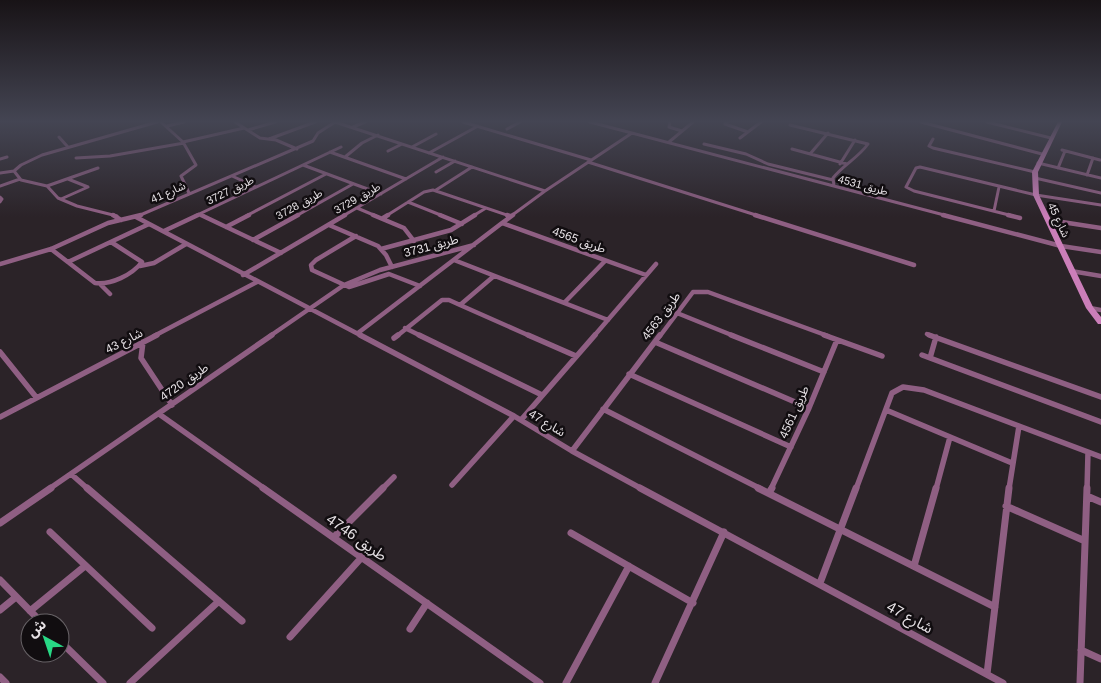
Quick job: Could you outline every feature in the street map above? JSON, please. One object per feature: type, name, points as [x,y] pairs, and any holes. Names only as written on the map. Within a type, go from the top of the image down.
[{"type":"street","points":[[0,173],[14,171],[23,164],[45,154]]},
{"type":"street","points":[[76,158],[121,154]]},
{"type":"street","points":[[189,193],[181,176],[196,166],[190,154]]},
{"type":"street","name":"شارع 41","points":[[0,264],[51,249],[104,225],[136,217],[285,154]]},
{"type":"street","name":"طريق 3727","points":[[164,231],[326,154]]},
{"type":"street","points":[[336,154],[406,179]]},
{"type":"street","points":[[345,157],[349,154]]},
{"type":"street","points":[[432,154],[545,192]]},
{"type":"street","points":[[567,154],[914,265]]},
{"type":"street","points":[[136,217],[257,282],[358,333],[504,224],[510,216],[601,154]]},
{"type":"street","name":"طريق 4531","points":[[714,154],[1061,246],[1101,252]]},
{"type":"street","points":[[745,154],[768,164],[833,180]]},
{"type":"street","points":[[810,154],[848,164]]},
{"type":"street","points":[[834,186],[833,180],[846,154]]},
{"type":"street","points":[[840,167],[848,164],[858,154]]},
{"type":"street","points":[[955,154],[1101,193]]},
{"type":"street","name":"شارع 45","points":[[1042,154],[1035,175],[1036,195],[1071,271],[1090,308],[1101,322]]},
{"type":"street","points":[[1058,168],[1062,154]]},
{"type":"street","points":[[1078,154],[1100,160]]},
{"type":"street","name":"طريق 3729","points":[[244,275],[443,157]]},
{"type":"street","points":[[1087,175],[1093,158]]},
{"type":"street","points":[[436,172],[454,161]]},
{"type":"street","points":[[1038,163],[1101,178]]},
{"type":"street","name":"طريق 3728","points":[[303,165],[380,194]]},
{"type":"street","points":[[436,190],[472,167]]},
{"type":"street","points":[[1020,218],[911,190],[906,186],[916,168],[920,167],[1036,195],[1101,204]]},
{"type":"street","points":[[47,186],[98,168]]},
{"type":"street","points":[[14,171],[20,179]]},
{"type":"street","name":"طريق 3728","points":[[226,227],[326,174]]},
{"type":"street","points":[[232,176],[256,187]]},
{"type":"street","points":[[0,186],[20,179],[47,186],[61,199],[117,216],[121,220]]},
{"type":"street","points":[[61,199],[88,187],[68,179]]},
{"type":"street","name":"طريق 3728","points":[[253,240],[353,184]]},
{"type":"street","points":[[994,211],[999,187]]},
{"type":"street","points":[[383,218],[427,191],[436,190],[510,216]]},
{"type":"street","points":[[0,197],[2,199],[0,202]]},
{"type":"street","points":[[408,202],[462,224]]},
{"type":"street","points":[[357,208],[404,228],[414,241]]},
{"type":"street","points":[[329,225],[381,249],[445,233],[486,208]]},
{"type":"street","points":[[199,214],[281,253]]},
{"type":"street","points":[[1049,220],[1101,228]]},
{"type":"street","points":[[68,262],[149,224]]},
{"type":"street","name":"طريق 4565","points":[[504,224],[646,275]]},
{"type":"street","points":[[356,236],[316,260],[311,265],[312,270],[344,285],[353,287],[389,274],[420,286]]},
{"type":"street","points":[[111,242],[142,260],[140,266]]},
{"type":"street","points":[[101,285],[109,283],[140,266],[154,263],[186,244]]},
{"type":"street","name":"طريق 3731","points":[[310,308],[344,285],[368,274],[474,245]]},
{"type":"street","points":[[51,249],[95,283],[101,285],[110,294]]},
{"type":"street","name":"طريق 3731","points":[[381,249],[392,267]]},
{"type":"street","points":[[454,260],[608,320]]},
{"type":"street","points":[[565,302],[606,261]]},
{"type":"street","points":[[452,485],[542,395],[656,264]]},
{"type":"street","points":[[1071,271],[1101,276]]},
{"type":"street","points":[[460,305],[494,276]]},
{"type":"street","name":"شارع 43","points":[[0,417],[257,282]]},
{"type":"street","name":"طريق 4563","points":[[572,451],[690,295],[698,291],[703,291],[882,356]]},
{"type":"street","points":[[394,338],[442,300],[449,300],[576,356]]},
{"type":"street","name":"طريق 4720","points":[[0,523],[310,308]]},
{"type":"street","points":[[1090,308],[1101,310]]},
{"type":"street","points":[[677,313],[824,372]]},
{"type":"street","points":[[405,328],[542,395]]},
{"type":"street","name":"شارع 47","points":[[358,333],[517,418],[572,451],[1003,683]]},
{"type":"street","points":[[927,334],[1101,398]]},
{"type":"street","points":[[930,358],[936,337]]},
{"type":"street","name":"طريق 4561","points":[[770,493],[809,408],[837,340]]},
{"type":"street","points":[[143,342],[141,358],[172,405]]},
{"type":"street","points":[[655,342],[809,408]]},
{"type":"street","points":[[0,352],[36,397]]},
{"type":"street","points":[[922,355],[1101,422]]},
{"type":"street","points":[[629,374],[790,447]]},
{"type":"street","points":[[820,583],[895,390],[910,386],[1101,457]]},
{"type":"street","points":[[603,409],[994,607]]},
{"type":"street","points":[[886,410],[1012,463]]},
{"type":"street","name":"طريق 4746","points":[[159,414],[540,683]]},
{"type":"street","points":[[987,674],[1006,506],[1019,426]]},
{"type":"street","points":[[914,566],[950,437]]},
{"type":"street","points":[[1080,683],[1088,452]]},
{"type":"street","points":[[70,474],[242,621]]},
{"type":"street","points":[[334,537],[394,477]]},
{"type":"street","points":[[1087,496],[1101,502]]},
{"type":"street","points":[[1006,506],[1085,541]]},
{"type":"street","points":[[50,532],[152,628]]},
{"type":"street","points":[[655,683],[724,532]]},
{"type":"street","points":[[571,533],[693,603]]},
{"type":"street","points":[[290,637],[362,557]]},
{"type":"street","points":[[0,580],[30,611],[85,566]]},
{"type":"street","points":[[566,683],[629,566]]},
{"type":"street","points":[[0,610],[16,597]]},
{"type":"street","points":[[130,683],[219,601]]},
{"type":"street","points":[[410,629],[427,603]]},
{"type":"street","points":[[1081,650],[1101,659]]},
{"type":"street","points":[[70,651],[103,683]]},
{"type":"street","points":[[0,677],[6,683]]}]
